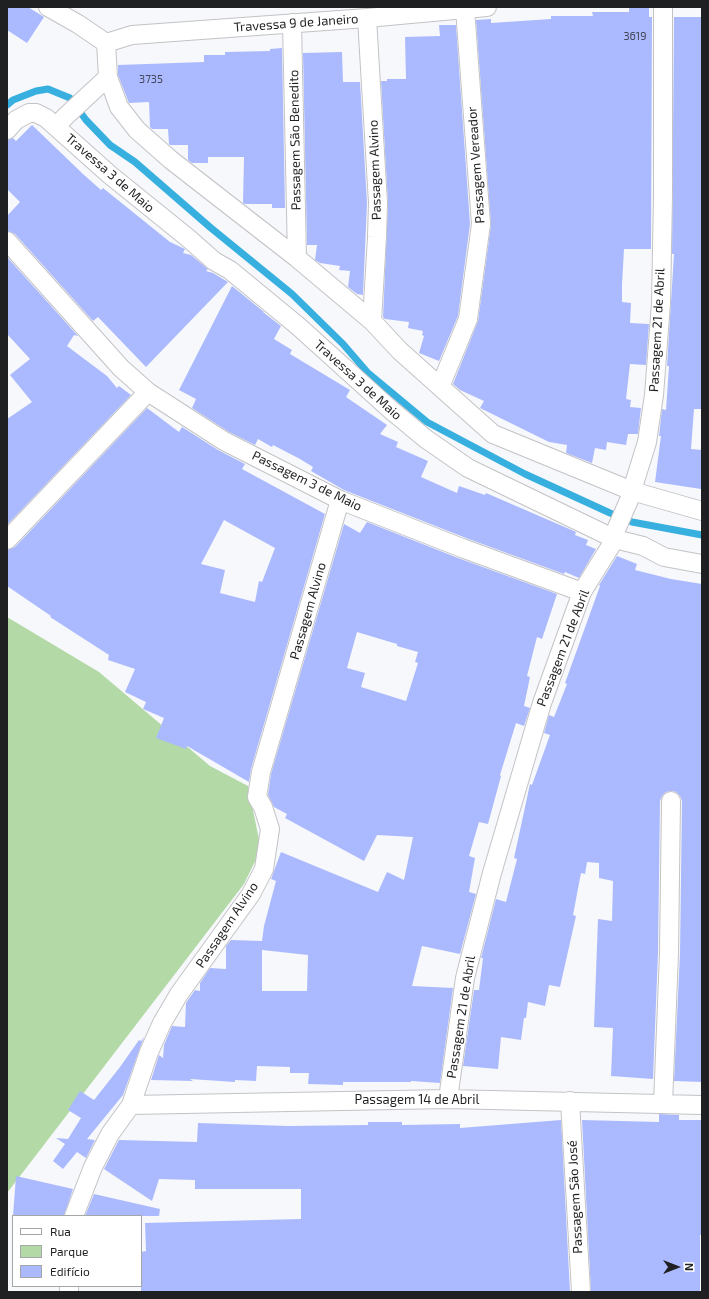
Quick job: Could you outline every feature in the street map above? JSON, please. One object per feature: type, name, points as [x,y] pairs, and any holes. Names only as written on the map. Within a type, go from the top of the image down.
[{"type":"street","points":[[48,7],[78,24],[106,43],[106,79],[119,107],[137,130],[171,160],[297,258],[372,321],[400,351],[493,434],[630,496],[702,511]]},
{"type":"street","name":"Travessa 9 de Janeiro","points":[[106,43],[132,35],[367,18],[486,7]]},
{"type":"street","name":"Passagem 21 de Abril","points":[[448,1099],[465,978],[492,873],[542,702],[582,592],[615,535],[630,496],[647,442],[654,395],[661,303],[663,186],[663,7]]},
{"type":"street","name":"Passagem Vereador","points":[[440,387],[468,319],[481,224],[465,9]]},
{"type":"street","name":"Passagem Alvino","points":[[367,18],[378,203],[372,321]]},
{"type":"street","name":"Passagem São Benedito","points":[[292,23],[297,258]]},
{"type":"street","points":[[7,130],[16,120],[29,113],[36,113],[46,118],[62,120],[106,79]]},
{"type":"street","name":"Travessa 3 de Maio","points":[[62,120],[110,175],[214,261],[230,270],[298,326],[358,381],[426,439],[468,468],[615,535],[664,557],[702,564]]},
{"type":"street","name":"Passagem 3 de Maio","points":[[7,241],[121,368],[148,392],[224,441],[340,500],[462,548],[582,592]]},
{"type":"street","points":[[7,540],[148,392]]},
{"type":"street","name":"Passagem Alvino","points":[[74,1215],[93,1167],[106,1141],[131,1105],[149,1052],[162,1023],[179,994],[251,894],[264,869],[270,829],[263,807],[257,797],[261,772],[340,500]]},
{"type":"street","points":[[663,1104],[669,953],[671,801]]},
{"type":"street","name":"Passagem 14 de Abril","points":[[131,1105],[448,1099],[702,1105]]},
{"type":"street","name":"Passagem São José","points":[[570,1101],[581,1292]]},
{"type":"green space","points":[[7,617],[99,672],[210,766],[248,786],[261,849],[244,884],[7,1193]]},
{"type":"building","points":[[7,7],[28,7],[44,17],[27,43],[7,30]]},
{"type":"building","points":[[629,7],[649,7],[649,17],[652,17],[651,249],[624,249],[622,285],[622,302],[631,303],[630,323],[649,324],[646,365],[630,364],[626,399],[631,400],[630,407],[641,408],[638,434],[628,434],[626,445],[607,442],[606,450],[595,448],[592,463],[566,453],[567,445],[549,442],[480,408],[484,401],[460,390],[453,384],[478,321],[491,225],[476,20],[491,19],[491,23],[551,19],[551,16],[593,16],[592,12],[629,12]]},
{"type":"building","points":[[674,17],[702,17],[702,409],[694,409],[691,449],[702,450],[701,489],[655,482],[661,436],[659,436],[662,409],[666,410],[669,366],[667,366],[674,254],[672,254]]},
{"type":"building","points":[[439,25],[456,25],[470,224],[458,316],[439,361],[419,353],[424,336],[422,335],[423,331],[408,328],[409,322],[385,319],[383,317],[388,203],[381,81],[387,81],[387,79],[406,79],[405,37],[440,36]]},
{"type":"building","points":[[282,48],[285,208],[272,208],[272,204],[243,203],[244,157],[208,157],[208,163],[192,163],[188,160],[188,145],[170,145],[168,129],[152,129],[150,127],[149,102],[129,103],[118,75],[118,65],[204,62],[204,55],[225,55],[225,52],[270,51],[270,49]]},
{"type":"building","points":[[342,52],[343,82],[360,82],[367,203],[363,295],[357,294],[348,287],[350,271],[339,270],[340,266],[320,263],[315,260],[317,245],[307,245],[303,53]]},
{"type":"building","points":[[32,125],[101,190],[103,188],[170,242],[185,249],[183,253],[191,255],[208,269],[206,271],[213,273],[228,282],[146,367],[98,317],[93,321],[15,234],[7,231],[7,216],[20,202],[7,189],[7,140],[13,138],[16,141]]},
{"type":"building","points":[[7,257],[78,336],[74,335],[67,346],[107,376],[117,388],[119,386],[131,395],[7,525],[7,419],[32,402],[10,375],[30,359],[7,334]]},
{"type":"building","points":[[232,286],[281,326],[274,339],[292,350],[290,354],[350,390],[346,397],[387,425],[380,434],[398,442],[396,447],[428,461],[421,477],[457,493],[459,486],[485,495],[486,493],[576,532],[575,535],[588,540],[586,545],[596,549],[579,578],[565,572],[564,574],[466,538],[344,490],[311,471],[313,467],[300,459],[273,445],[272,447],[258,439],[255,445],[229,432],[192,408],[196,399],[179,390]]},
{"type":"building","points":[[147,408],[179,432],[182,427],[218,450],[245,464],[242,469],[325,514],[251,769],[249,782],[187,746],[186,749],[156,738],[164,718],[143,709],[146,702],[125,692],[135,669],[108,660],[109,655],[50,617],[51,616],[7,586],[7,550],[15,547]],"holes":[[[224,520],[275,548],[262,582],[259,581],[255,602],[220,593],[225,570],[201,564]]]},
{"type":"building","points":[[367,522],[458,558],[557,594],[542,639],[537,637],[527,676],[530,677],[524,706],[530,708],[524,726],[516,723],[500,775],[501,776],[488,824],[479,822],[469,856],[475,858],[469,892],[476,894],[460,954],[422,946],[412,986],[453,988],[440,1083],[411,1081],[343,1082],[343,1085],[308,1084],[309,1073],[290,1073],[290,1067],[257,1066],[256,1081],[235,1080],[235,1082],[190,1079],[193,1081],[151,1080],[159,1055],[163,1058],[164,1045],[172,1026],[185,1027],[186,1003],[188,1000],[195,990],[200,991],[200,983],[210,968],[226,969],[226,946],[231,940],[262,941],[264,926],[276,881],[271,879],[281,852],[378,892],[387,872],[404,880],[413,837],[377,835],[364,861],[285,818],[287,814],[274,807],[268,795],[271,774],[344,524],[360,533]],"holes":[[[357,632],[418,652],[415,662],[418,663],[406,701],[361,687],[365,673],[347,668]],[[262,950],[308,955],[307,991],[262,991]]]},
{"type":"building","points":[[617,556],[637,564],[635,570],[671,579],[702,584],[702,1082],[674,1081],[680,953],[682,801],[676,792],[672,791],[666,792],[660,801],[658,953],[653,1079],[611,1076],[613,1028],[594,1027],[598,919],[612,921],[613,881],[599,878],[599,863],[587,862],[585,874],[581,873],[573,915],[576,916],[560,987],[549,985],[545,1006],[528,1002],[521,1040],[501,1037],[498,1069],[463,1066],[474,990],[479,990],[483,958],[481,958],[496,899],[506,902],[517,859],[514,858],[530,784],[532,785],[550,735],[544,733],[549,715],[554,717],[567,684],[565,683],[600,586],[599,585]]},
{"type":"building","points":[[144,1037],[123,1095],[87,1139],[95,1140],[86,1158],[77,1152],[63,1169],[53,1161],[65,1144],[56,1138],[68,1139],[81,1118],[68,1110],[80,1091],[94,1100],[139,1040],[141,1041]]},
{"type":"building","points":[[659,1114],[679,1115],[679,1120],[702,1120],[702,1235],[700,1235],[700,1292],[591,1292],[582,1120],[659,1122]]},
{"type":"building","points":[[561,1120],[570,1292],[141,1292],[142,1252],[146,1251],[145,1223],[301,1219],[301,1189],[195,1189],[195,1180],[159,1179],[152,1201],[104,1169],[119,1140],[197,1142],[198,1123],[288,1126],[368,1125],[368,1122],[402,1122],[402,1125],[460,1124],[460,1128]]},
{"type":"building","points":[[16,1176],[73,1189],[64,1215],[13,1215]]},
{"type":"building","points":[[94,1194],[160,1209],[159,1216],[85,1215]]},
{"type":"waterway","points":[[7,105],[13,100],[36,91],[48,89],[70,98],[86,120],[110,145],[135,162],[211,228],[292,294],[343,344],[368,373],[427,422],[525,474],[610,513],[632,522],[702,535]]}]
